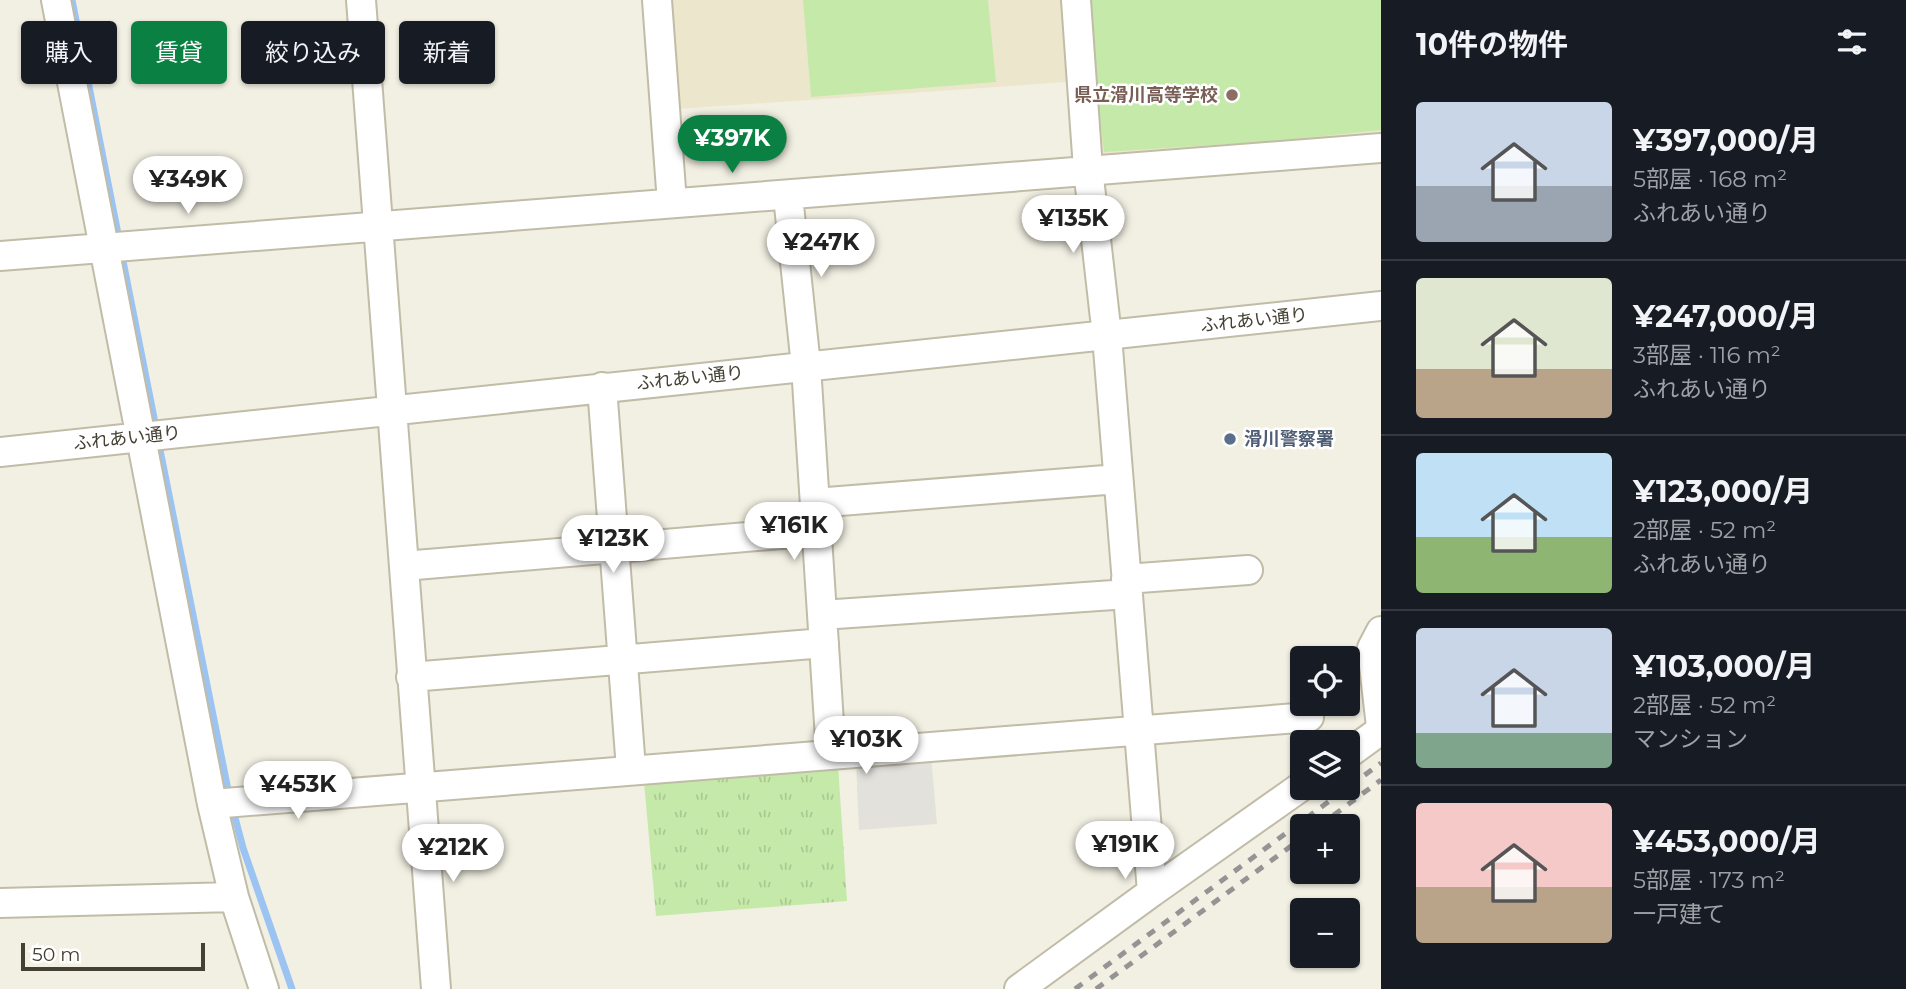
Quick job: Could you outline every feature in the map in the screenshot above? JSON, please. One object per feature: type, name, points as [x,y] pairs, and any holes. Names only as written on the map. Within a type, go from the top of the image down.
[{"type":"street","points":[[56,0],[212,804],[234,897],[264,989]]},
{"type":"street","points":[[360,0],[393,409],[418,786],[423,806],[436,989]]},
{"type":"street","points":[[657,0],[672,203]]},
{"type":"street","points":[[1076,0],[1088,169],[1107,336],[1152,892]]},
{"type":"street","points":[[0,256],[1381,148]]},
{"type":"street","points":[[788,196],[806,366],[831,754]]},
{"type":"street","name":"ふれあい通り","points":[[0,452],[1381,306]]},
{"type":"street","points":[[602,387],[631,769]]},
{"type":"street","points":[[815,503],[1118,480]]},
{"type":"street","points":[[404,566],[614,551],[817,531]]},
{"type":"street","points":[[411,677],[623,660],[823,629],[1248,570]]},
{"type":"street","points":[[1360,745],[1381,729],[1372,649],[1381,631]]},
{"type":"street","points":[[212,804],[1309,717]]},
{"type":"street","points":[[1019,989],[1290,794]]},
{"type":"street","points":[[0,903],[234,897]]},
{"type":"shaded area","name":"県立滑川高等学校","points":[[669,0],[1381,0],[1381,143],[1090,164],[1081,81],[678,109]]},
{"type":"shaded area","points":[[931,756],[937,824],[859,830],[856,762]]},
{"type":"green space","points":[[803,0],[988,0],[996,82],[811,97]]},
{"type":"green space","points":[[1085,0],[1381,0],[1381,130],[1277,141],[1104,152]]},
{"type":"green space","points":[[838,765],[847,901],[656,916],[644,782]]},
{"type":"waterway","points":[[72,0],[119,239]]},
{"type":"waterway","points":[[121,251],[156,428]]},
{"type":"waterway","points":[[158,440],[229,795]]},
{"type":"waterway","points":[[233,810],[243,848],[292,989]]},
{"type":"railway","points":[[1075,989],[1381,763]]},
{"type":"railway","points":[[1335,814],[1381,780]]},
{"type":"railway","points":[[1096,989],[1290,847]]},
{"type":"place","name":"県立滑川高等学校","points":[[1232,95]]},
{"type":"place","name":"滑川警察署","points":[[1230,439]]}]
